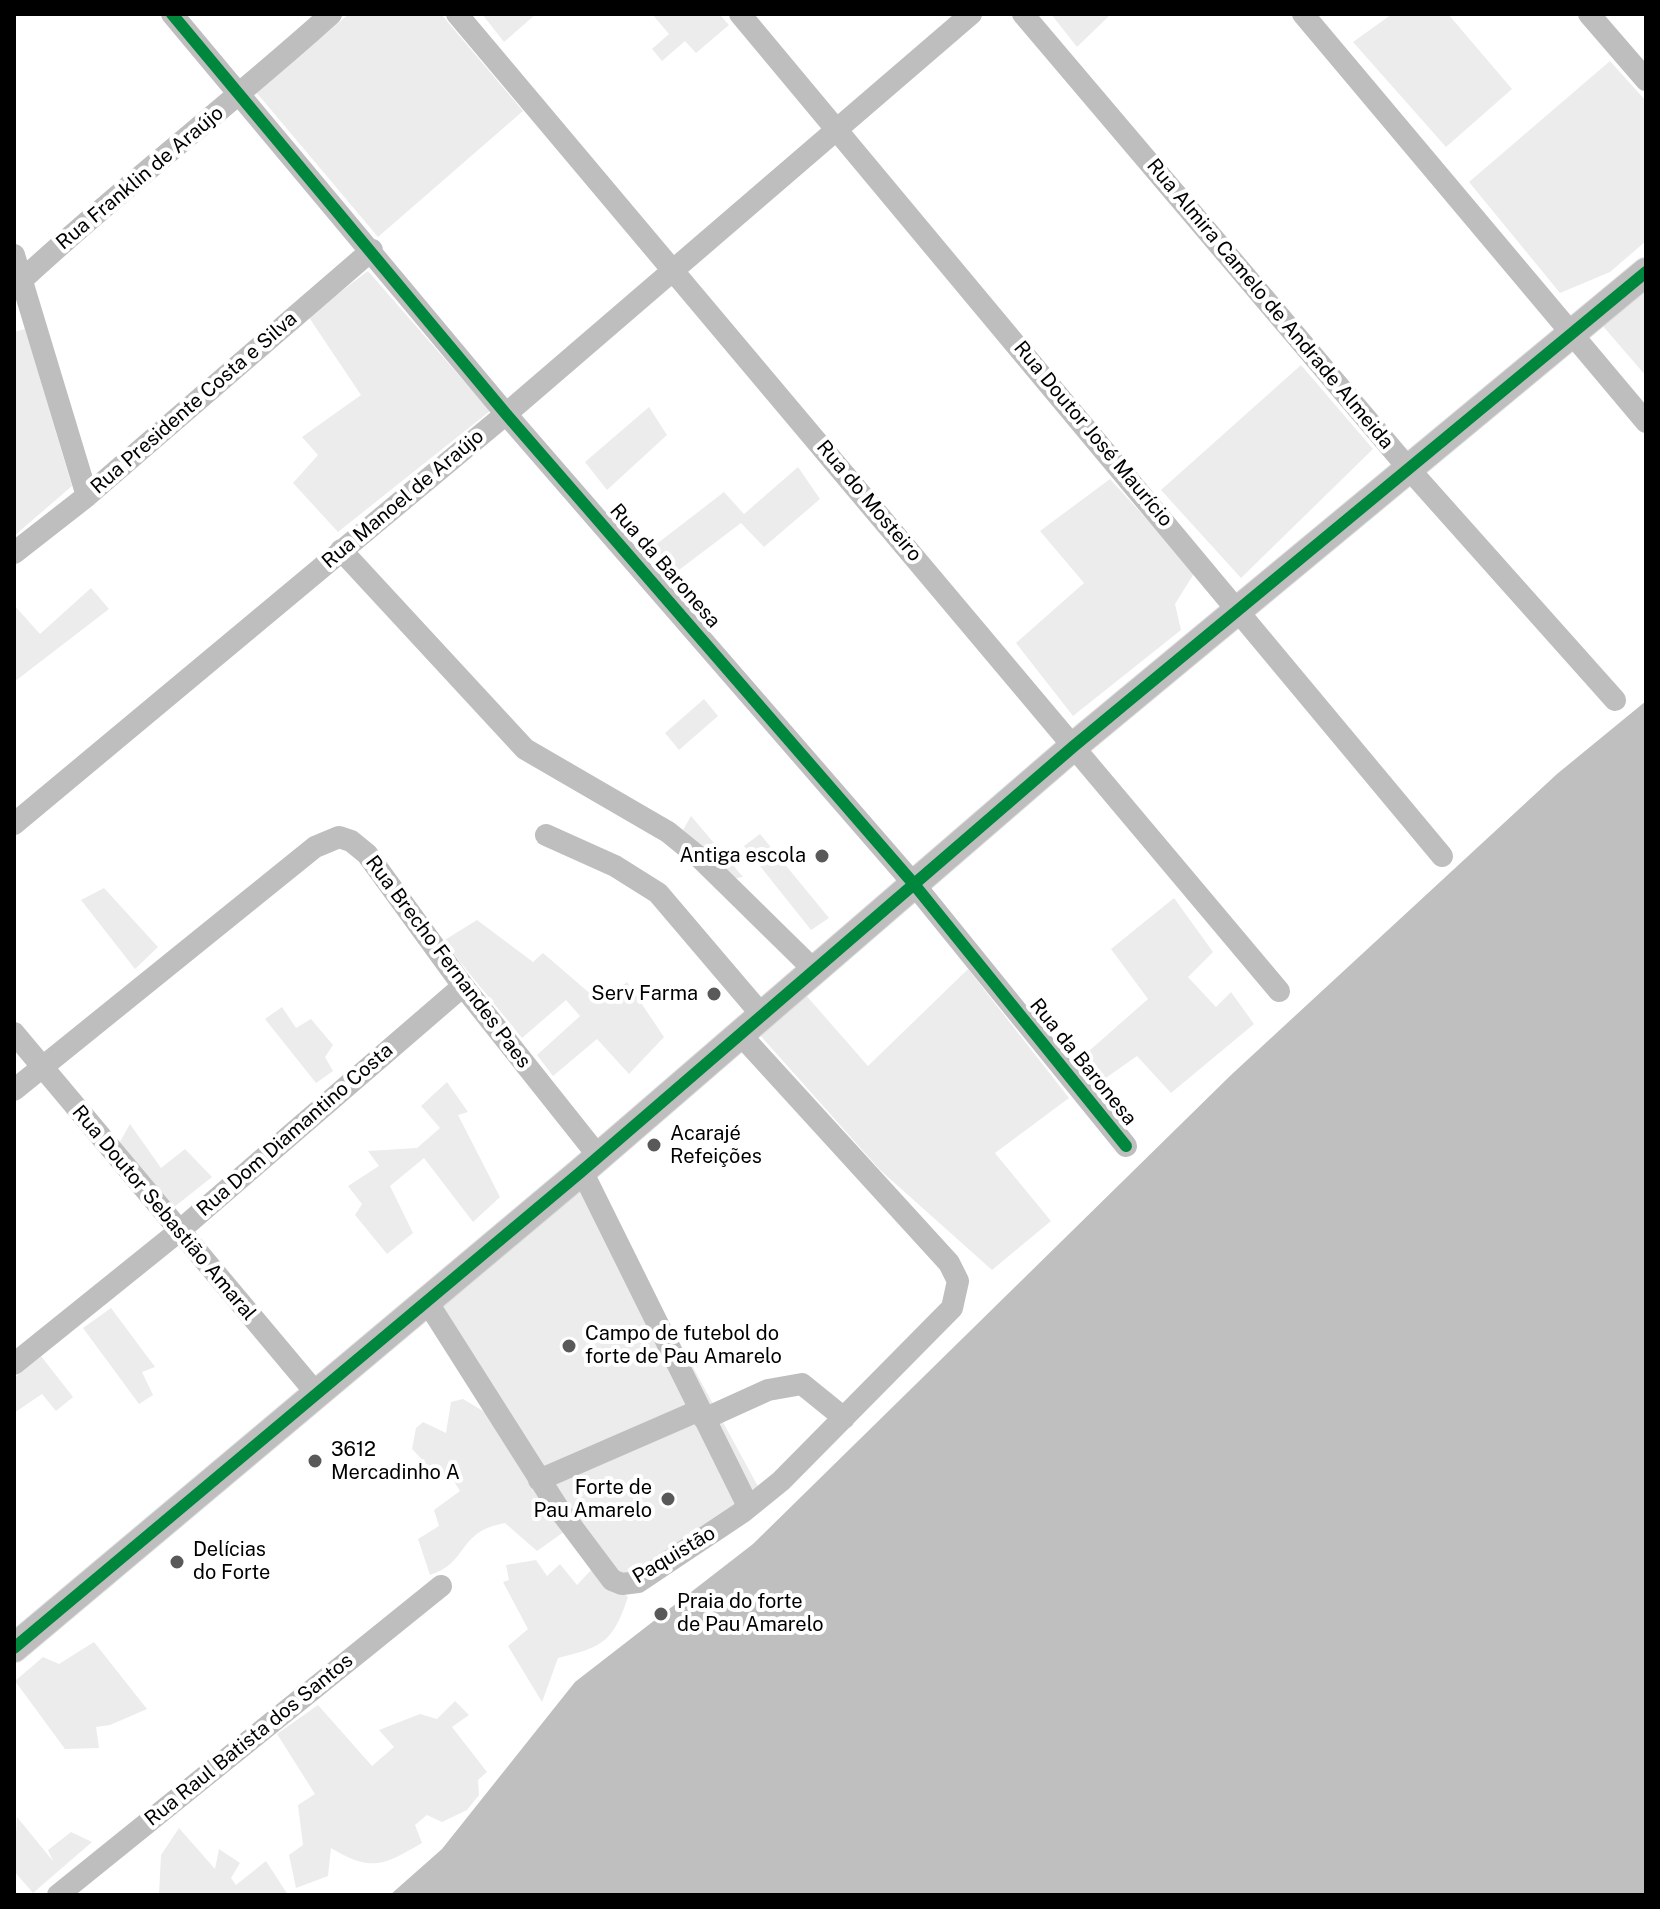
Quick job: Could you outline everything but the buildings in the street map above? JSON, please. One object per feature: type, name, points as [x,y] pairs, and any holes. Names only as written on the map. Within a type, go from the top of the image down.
[{"type":"main road","points":[[14,1648],[316,1393],[428,1303],[1074,746],[1646,272]]},
{"type":"street","name":"Rua da Baronesa","points":[[172,14],[506,414],[913,883],[1126,1146]]},
{"type":"street","name":"Rua Franklin de Araújo","points":[[22,280],[154,162],[240,95],[331,14]]},
{"type":"street","name":"Rua do Mosteiro","points":[[457,14],[1279,991]]},
{"type":"street","name":"Rua Doutor José Maurício","points":[[740,14],[1239,608],[1442,856]]},
{"type":"street","name":"Rua Manoel de Araújo","points":[[14,824],[506,414],[672,268],[971,14]]},
{"type":"street","name":"Rua Almira Camelo de Andrade Almeida","points":[[1023,14],[1409,469],[1615,700]]},
{"type":"street","points":[[1303,14],[1646,422]]},
{"type":"street","points":[[1589,14],[1646,80]]},
{"type":"street","name":"Rua Presidente Costa e Silva","points":[[14,553],[87,496],[372,250]]},
{"type":"street","points":[[14,255],[87,496]]},
{"type":"street","points":[[341,550],[525,749],[668,832],[700,858],[813,969]]},
{"type":"street","points":[[546,835],[615,866],[658,893],[761,1014]]},
{"type":"street","name":"Rua Brecho Fernandes Paes","points":[[14,1090],[330,839],[351,841],[367,854],[590,1164]]},
{"type":"street","name":"Rua Dom Diamantino Costa","points":[[14,1364],[178,1232],[463,986]]},
{"type":"street","name":"Rua Doutor Sebastião Amaral","points":[[14,1033],[316,1393]]},
{"type":"street","name":"Paquistão","points":[[428,1303],[539,1480],[604,1573],[622,1584],[638,1582],[744,1511],[781,1481],[952,1308],[958,1281],[949,1263],[739,1033]]},
{"type":"street","points":[[590,1164],[702,1414],[746,1502],[744,1511]]},
{"type":"street","points":[[539,1480],[768,1390],[802,1384],[844,1418]]},
{"type":"street","name":"Rua Raul Batista dos Santos","points":[[58,1895],[441,1586]]},
{"type":"shaded area","points":[[349,14],[441,14],[523,111],[378,237],[256,92]]},
{"type":"shaded area","points":[[482,14],[536,14],[504,42]]},
{"type":"shaded area","points":[[652,14],[719,14],[729,25],[696,53],[685,41],[662,61],[652,49],[669,34]]},
{"type":"shaded area","points":[[1051,14],[1111,14],[1077,47]]},
{"type":"shaded area","points":[[1392,14],[1448,14],[1512,89],[1446,147],[1353,42]]},
{"type":"shaded area","points":[[1610,61],[1646,101],[1646,241],[1610,272],[1560,293],[1469,182]]},
{"type":"shaded area","points":[[368,271],[490,411],[338,532],[293,483],[318,455],[302,437],[361,395],[308,316]]},
{"type":"shaded area","points":[[1646,290],[1646,376],[1602,325]]},
{"type":"shaded area","points":[[25,329],[72,486],[14,536],[14,332]]},
{"type":"shaded area","points":[[1301,365],[1373,449],[1241,578],[1161,490]]},
{"type":"shaded area","points":[[649,407],[667,435],[607,490],[585,462]]},
{"type":"shaded area","points":[[798,467],[820,499],[764,547],[741,523],[675,573],[654,546],[724,492],[744,514]]},
{"type":"shaded area","points":[[1110,479],[1195,572],[1175,604],[1181,630],[1073,716],[1016,643],[1084,583],[1040,531]]},
{"type":"shaded area","points":[[91,588],[109,609],[14,682],[14,605],[40,634]]},
{"type":"shaded area","points":[[704,699],[718,716],[679,750],[665,733]]},
{"type":"shaded area","points":[[1646,701],[1646,1895],[390,1895],[442,1849],[575,1682],[753,1544],[1231,1075],[1557,774]]},
{"type":"shaded area","points":[[691,816],[743,877],[731,879],[683,830]]},
{"type":"shaded area","points":[[760,834],[829,918],[811,930],[744,846]]},
{"type":"shaded area","points":[[104,888],[158,947],[135,969],[81,900]]},
{"type":"shaded area","points":[[1174,898],[1213,952],[1188,977],[1216,1007],[1231,992],[1254,1024],[1171,1093],[1137,1056],[1100,1082],[1081,1058],[1148,999],[1111,949]]},
{"type":"shaded area","points":[[477,920],[533,962],[543,953],[601,1003],[627,982],[664,1037],[629,1074],[597,1039],[553,1076],[537,1055],[580,1016],[566,1000],[522,1038],[443,941]]},
{"type":"shaded area","points":[[968,969],[1069,1098],[995,1153],[1051,1221],[992,1270],[880,1170],[759,1034],[804,993],[868,1066]]},
{"type":"shaded area","points":[[282,1007],[296,1028],[311,1019],[333,1045],[325,1057],[333,1071],[316,1083],[265,1019]]},
{"type":"shaded area","points":[[447,1082],[468,1112],[458,1115],[500,1197],[473,1222],[424,1158],[390,1186],[413,1233],[387,1254],[355,1215],[362,1204],[348,1186],[379,1166],[368,1151],[417,1148],[440,1128],[421,1106]]},
{"type":"shaded area","points":[[130,1124],[161,1168],[185,1149],[212,1177],[173,1208],[117,1147]]},
{"type":"shaded area","points":[[589,1177],[760,1490],[626,1587],[569,1516],[440,1301]]},
{"type":"shaded area","points":[[111,1308],[155,1367],[142,1372],[153,1395],[139,1404],[83,1328]]},
{"type":"shaded area","points":[[41,1356],[73,1397],[56,1411],[42,1394],[14,1413],[14,1378]]},
{"type":"shaded area","points":[[463,1399],[495,1418],[568,1529],[537,1551],[505,1523],[489,1527],[470,1540],[452,1563],[430,1575],[418,1539],[439,1526],[434,1510],[460,1491],[450,1475],[433,1471],[412,1449],[416,1428],[423,1422],[446,1433],[451,1402]]},
{"type":"shaded area","points":[[536,1560],[547,1576],[560,1564],[577,1585],[593,1568],[628,1597],[617,1624],[604,1640],[586,1650],[558,1658],[542,1702],[508,1646],[528,1629],[503,1582],[509,1580],[506,1565]]},
{"type":"shaded area","points":[[94,1642],[147,1709],[110,1725],[96,1727],[99,1748],[65,1749],[15,1681],[43,1657],[59,1664]]},
{"type":"shaded area","points":[[455,1701],[469,1715],[452,1727],[487,1772],[478,1780],[479,1795],[467,1810],[442,1822],[427,1815],[415,1825],[422,1843],[387,1861],[357,1861],[331,1848],[328,1876],[296,1888],[289,1855],[303,1845],[298,1805],[315,1794],[277,1734],[318,1705],[372,1766],[394,1747],[379,1730],[420,1714],[437,1719]]},
{"type":"shaded area","points":[[17,1817],[53,1861],[48,1850],[71,1832],[92,1842],[33,1893],[14,1871]]},
{"type":"shaded area","points":[[179,1828],[215,1869],[219,1849],[240,1863],[231,1878],[236,1885],[266,1861],[288,1895],[159,1895],[161,1855]]},
{"type":"cycle path","points":[[172,14],[506,414],[913,883],[1126,1146]]},
{"type":"cycle path","points":[[14,1648],[582,1171],[1074,746],[1646,272]]},
{"type":"place","name":"Antiga escola","points":[[822,856]]},
{"type":"place","name":"Serv Farma","points":[[714,994]]},
{"type":"place","name":"Acarajé Refeições","points":[[654,1145]]},
{"type":"place","name":"Campo de futebol do forte de Pau Amarelo","points":[[569,1346]]},
{"type":"place","name":"3612 Mercadinho A","points":[[315,1461]]},
{"type":"place","name":"Forte de Pau Amarelo","points":[[668,1499]]},
{"type":"place","name":"Delícias do Forte","points":[[177,1562]]},
{"type":"place","name":"Praia do forte de Pau Amarelo","points":[[661,1614]]}]
